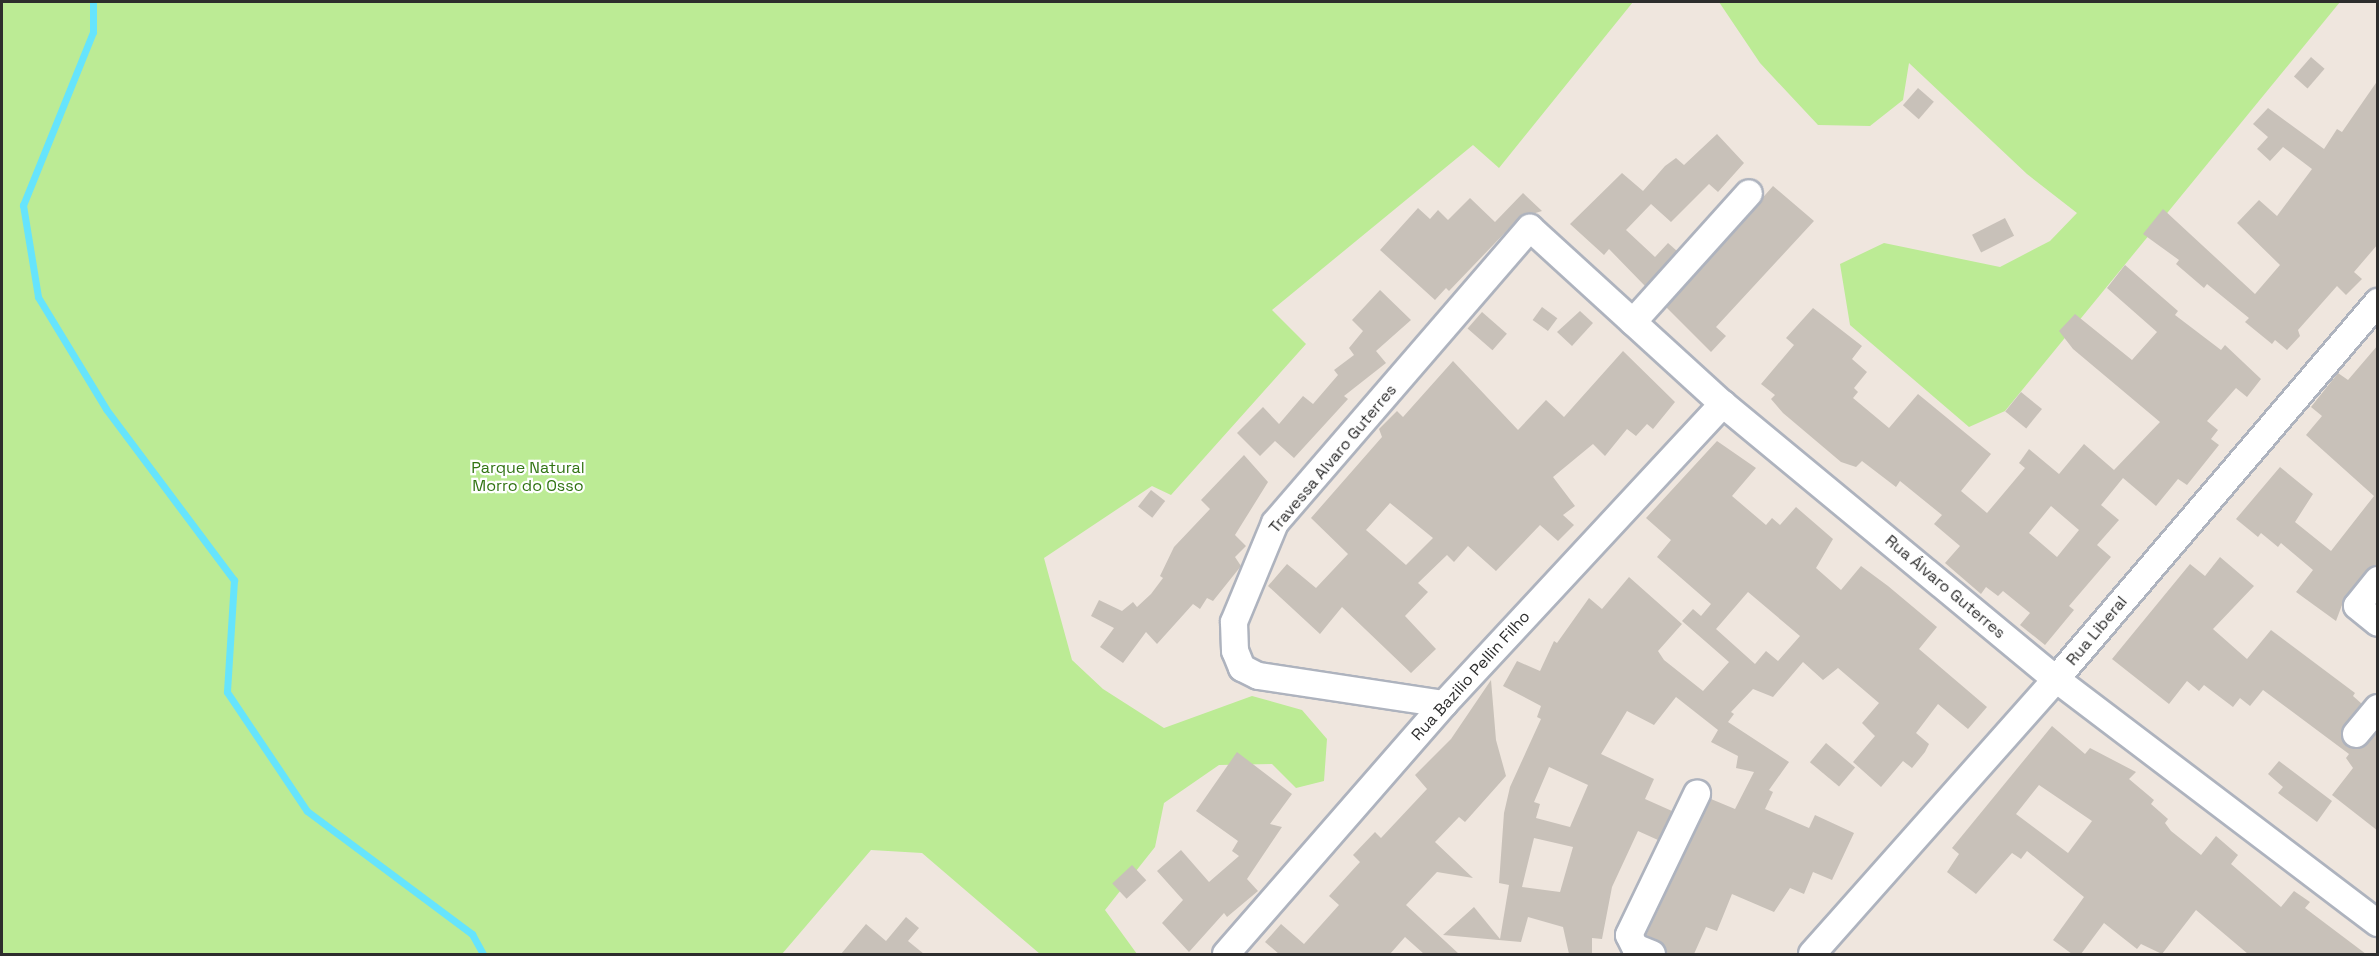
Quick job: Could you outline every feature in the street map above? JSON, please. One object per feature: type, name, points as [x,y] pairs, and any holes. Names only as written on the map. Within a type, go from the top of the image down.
[{"type":"street","points":[[1633,322],[1749,193]]},
{"type":"street","name":"Rua Álvaro Guterres","points":[[1530,228],[1724,404],[2056,679],[2378,923]]},
{"type":"street","name":"Travessa Alvaro Guterres","points":[[1444,704],[1258,676],[1242,668],[1238,659],[1234,622],[1275,523],[1530,228]]},
{"type":"street","name":"Rua Liberal","points":[[1816,953],[2056,679],[2378,302]]},
{"type":"street","name":"Rua Bazilio Pellin Filho","points":[[1226,954],[1444,704],[1724,404]]},
{"type":"street","points":[[2378,580],[2357,606],[2378,623]]},
{"type":"street","points":[[2356,734],[2378,708]]},
{"type":"street","points":[[1652,954],[1635,947],[1629,935],[1697,794]]},
{"type":"green space","name":"Parque Natural Morro do Osso","points":[[2,2],[1633,2],[1499,168],[1473,145],[1272,310],[1306,344],[1171,495],[1152,486],[1044,558],[1072,660],[1103,689],[1164,728],[1252,696],[1302,710],[1327,739],[1324,781],[1296,788],[1272,764],[1219,765],[1164,803],[1155,847],[1105,910],[1137,954],[1040,954],[922,853],[871,850],[782,954],[2,954]]},
{"type":"green space","points":[[1719,2],[2340,2],[2005,411],[1969,427],[1850,325],[1840,264],[1884,243],[2000,267],[2050,241],[2077,213],[2027,174],[1909,63],[1903,100],[1870,126],[1818,125],[1760,63]]},
{"type":"building","points":[[2311,57],[2325,69],[2308,88],[2294,77]]},
{"type":"building","points":[[2378,80],[2378,244],[2354,272],[2362,279],[2346,295],[2337,286],[2298,330],[2300,336],[2287,350],[2275,340],[2272,344],[2245,322],[2249,318],[2207,284],[2204,288],[2176,264],[2179,260],[2143,234],[2163,209],[2255,294],[2280,265],[2237,223],[2259,200],[2277,216],[2312,169],[2283,147],[2270,161],[2257,149],[2268,137],[2253,124],[2268,108],[2324,149],[2337,129],[2342,132]]},
{"type":"building","points":[[1918,88],[1934,102],[1919,119],[1903,105]]},
{"type":"building","points":[[1717,134],[1744,163],[1718,192],[1709,184],[1671,222],[1651,204],[1626,230],[1655,257],[1668,243],[1677,251],[1645,286],[1609,249],[1604,255],[1570,224],[1622,173],[1643,191],[1665,166],[1676,158],[1684,165]]},
{"type":"building","points":[[1773,186],[1814,221],[1716,327],[1726,336],[1711,352],[1666,307]]},
{"type":"building","points":[[1523,193],[1542,211],[1519,218],[1449,291],[1446,288],[1435,300],[1380,250],[1418,208],[1430,219],[1438,210],[1448,220],[1470,198],[1495,222]]},
{"type":"building","points":[[2005,218],[2014,236],[1981,253],[1972,235]]},
{"type":"building","points":[[2125,265],[2178,311],[2175,315],[2221,350],[2225,345],[2261,379],[2247,397],[2236,388],[2207,421],[2218,430],[2211,439],[2219,445],[2187,485],[2178,479],[2156,506],[2123,478],[2101,505],[2119,520],[2097,545],[2111,557],[2069,606],[2074,610],[2045,645],[2020,625],[2030,613],[2003,591],[1998,596],[1986,587],[1981,594],[1945,563],[1960,546],[1934,524],[1942,515],[1900,481],[1896,487],[1862,461],[1856,467],[1841,462],[1783,413],[1771,399],[1775,395],[1761,384],[1794,345],[1786,338],[1813,308],[1862,346],[1852,359],[1867,372],[1854,388],[1858,392],[1853,398],[1889,428],[1918,394],[1991,454],[1961,491],[1987,513],[2025,468],[2019,463],[2029,449],[2059,474],[2084,444],[2114,470],[2160,422],[2073,349],[2059,331],[2075,314],[2132,360],[2157,332],[2107,288]],"holes":[[[2051,506],[2079,530],[2057,557],[2029,533]]]},
{"type":"building","points":[[1380,290],[1411,320],[1376,351],[1386,363],[1344,396],[1348,399],[1294,458],[1275,441],[1260,456],[1237,433],[1263,407],[1279,424],[1303,396],[1313,404],[1338,375],[1334,370],[1354,355],[1349,348],[1363,331],[1352,320]]},
{"type":"building","points":[[1542,307],[1557,318],[1548,331],[1533,320]]},
{"type":"building","points":[[1580,311],[1593,323],[1572,346],[1557,332]]},
{"type":"building","points":[[1482,312],[1507,334],[1492,350],[1468,329]]},
{"type":"building","points":[[2378,345],[2378,565],[2366,571],[2345,597],[2336,621],[2296,592],[2313,570],[2281,543],[2278,547],[2261,533],[2258,537],[2236,519],[2280,467],[2313,494],[2295,522],[2331,551],[2374,496],[2306,435],[2322,416],[2311,407],[2338,373],[2348,380]]},
{"type":"building","points":[[1623,351],[1675,402],[1653,429],[1647,424],[1636,436],[1627,429],[1605,456],[1593,444],[1553,477],[1575,506],[1563,515],[1574,525],[1558,541],[1540,525],[1496,571],[1468,546],[1454,562],[1447,555],[1418,583],[1428,592],[1405,616],[1436,649],[1411,673],[1342,607],[1320,634],[1268,586],[1287,564],[1316,588],[1348,554],[1311,518],[1382,437],[1379,429],[1397,411],[1403,417],[1453,361],[1518,430],[1546,400],[1564,417]],"holes":[[[1390,503],[1433,538],[1406,565],[1366,530]]]},
{"type":"building","points":[[2021,392],[2042,409],[2026,428],[2005,411]]},
{"type":"building","points":[[1717,441],[1756,468],[1732,496],[1766,525],[1772,518],[1780,525],[1796,507],[1833,539],[1816,568],[1841,590],[1861,566],[1888,586],[1937,627],[1919,649],[1987,707],[1968,729],[1938,704],[1916,733],[1929,744],[1925,752],[1912,768],[1903,761],[1881,787],[1853,762],[1875,736],[1862,723],[1879,703],[1838,668],[1823,680],[1803,662],[1773,697],[1753,689],[1731,712],[1734,714],[1728,722],[1789,762],[1769,790],[1773,792],[1765,809],[1809,828],[1815,815],[1854,833],[1832,880],[1813,872],[1804,894],[1790,888],[1774,912],[1732,894],[1717,931],[1706,927],[1694,954],[1667,954],[1663,944],[1646,935],[1711,799],[1735,809],[1754,772],[1736,768],[1738,756],[1711,742],[1718,730],[1676,697],[1654,725],[1627,711],[1601,754],[1654,779],[1645,799],[1672,811],[1658,840],[1638,831],[1612,887],[1602,939],[1592,938],[1592,954],[1569,954],[1563,927],[1528,917],[1521,942],[1443,935],[1474,907],[1500,939],[1509,885],[1499,883],[1504,813],[1510,787],[1541,719],[1537,717],[1541,706],[1503,686],[1517,661],[1540,671],[1554,641],[1557,643],[1589,598],[1602,609],[1629,577],[1682,624],[1658,651],[1664,660],[1703,691],[1729,662],[1682,621],[1693,609],[1701,616],[1711,604],[1657,557],[1671,540],[1646,518]],"holes":[[[1748,592],[1800,636],[1778,661],[1766,651],[1755,664],[1716,629]],[[1549,767],[1588,785],[1570,827],[1536,818],[1540,804],[1534,802]],[[1534,838],[1573,847],[1560,892],[1522,887]]]},
{"type":"building","points":[[1244,455],[1268,482],[1235,535],[1246,546],[1235,557],[1241,566],[1213,601],[1207,598],[1200,609],[1193,604],[1157,644],[1146,632],[1123,663],[1100,647],[1114,628],[1091,616],[1099,600],[1122,611],[1133,602],[1137,607],[1151,594],[1163,578],[1160,576],[1174,547],[1210,509],[1201,500]]},
{"type":"building","points":[[1151,490],[1165,501],[1152,518],[1138,507]]},
{"type":"building","points":[[2220,557],[2254,586],[2213,629],[2247,659],[2271,630],[2355,693],[2353,696],[2362,704],[2344,725],[2342,738],[2347,746],[2361,748],[2378,732],[2378,831],[2332,795],[2353,768],[2346,758],[2349,754],[2263,690],[2250,706],[2240,698],[2233,707],[2204,685],[2199,691],[2187,681],[2169,704],[2112,659],[2190,564],[2205,576]]},
{"type":"building","points":[[1491,680],[1496,740],[1506,776],[1465,822],[1459,817],[1435,842],[1473,878],[1437,872],[1406,905],[1459,954],[1424,954],[1405,937],[1390,954],[1279,954],[1265,942],[1281,924],[1304,944],[1339,905],[1329,896],[1360,862],[1353,855],[1375,832],[1381,838],[1427,789],[1415,775],[1451,739]]},
{"type":"building","points":[[2052,726],[2085,754],[2090,748],[2136,772],[2129,779],[2154,800],[2151,804],[2168,819],[2165,823],[2171,831],[2201,855],[2216,836],[2238,855],[2231,864],[2281,907],[2294,891],[2310,902],[2305,908],[2366,954],[2248,954],[2196,910],[2162,954],[2141,944],[2137,949],[2104,923],[2081,954],[2072,954],[2053,940],[2084,897],[2027,851],[2021,859],[2012,853],[1976,894],[1947,872],[1959,854],[1952,848]],"holes":[[[2039,785],[2092,821],[2068,853],[2016,814]]]},
{"type":"building","points":[[1826,743],[1855,767],[1839,787],[1810,762]]},
{"type":"building","points":[[1237,752],[1292,794],[1270,824],[1282,827],[1247,879],[1258,891],[1227,917],[1224,913],[1189,952],[1162,923],[1183,900],[1157,871],[1181,850],[1209,882],[1239,856],[1232,851],[1238,841],[1196,811]]},
{"type":"building","points":[[2279,761],[2332,801],[2317,822],[2278,793],[2283,787],[2268,774]]},
{"type":"building","points":[[1132,865],[1146,880],[1127,899],[1112,883]]},
{"type":"building","points":[[906,917],[919,928],[908,941],[924,954],[841,954],[866,924],[886,941]]},
{"type":"waterway","points":[[93,2],[93,32],[23,205],[38,297],[106,409],[234,580],[227,692],[307,811],[472,934],[483,954]]}]
